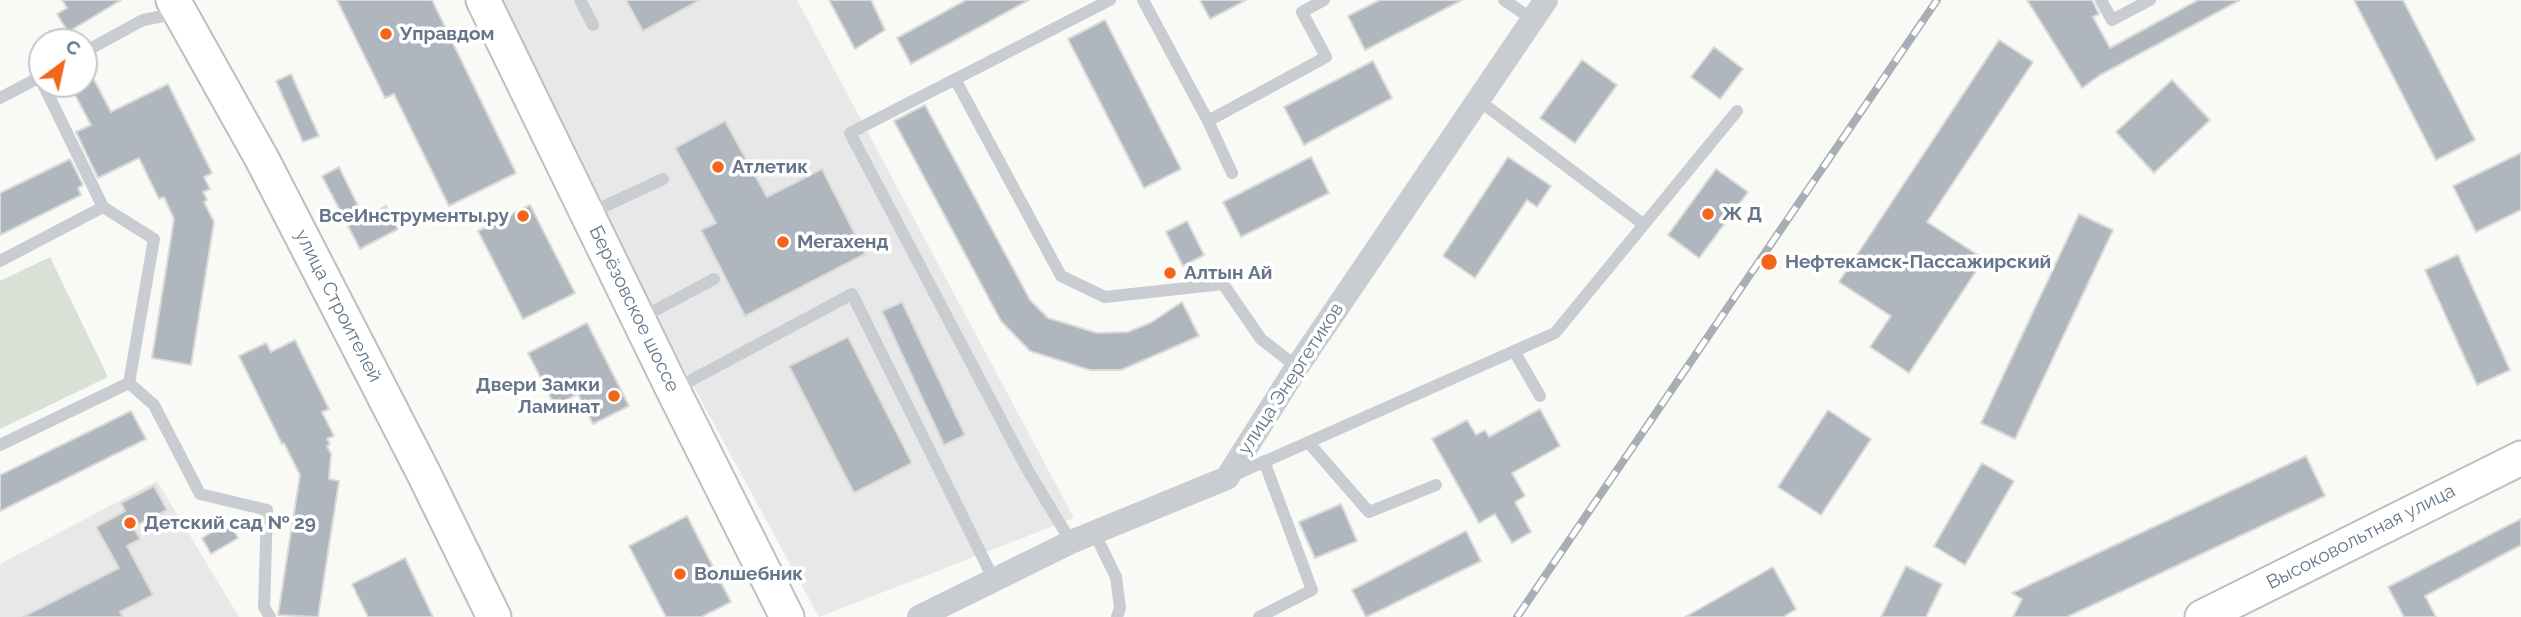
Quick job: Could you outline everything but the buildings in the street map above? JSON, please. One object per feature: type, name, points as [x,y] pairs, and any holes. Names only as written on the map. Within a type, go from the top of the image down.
[{"type":"main road","name":"улица Строителей","points":[[177,6],[262,159],[424,474],[494,617]]},
{"type":"main road","name":"Берёзовское шоссе","points":[[494,6],[588,214],[787,617]]},
{"type":"main road","name":"Высоковольтная улица","points":[[2202,617],[2521,458]]},
{"type":"street","name":"улица Энергетиков","points":[[1227,478],[1297,367],[1539,9]]},
{"type":"street","points":[[919,617],[1071,542],[1227,478]]},
{"type":"lane","points":[[580,0],[593,25]]},
{"type":"lane","points":[[1071,542],[1027,469],[850,133],[1110,0]]},
{"type":"lane","points":[[1143,0],[1233,173]]},
{"type":"lane","points":[[1208,121],[1326,57],[1302,12],[1324,0]]},
{"type":"lane","points":[[1504,0],[1539,9]]},
{"type":"lane","points":[[2101,0],[2112,20],[2150,0]]},
{"type":"lane","points":[[98,44],[143,20],[177,6]]},
{"type":"lane","points":[[955,79],[1061,276],[1105,297],[1223,284],[1261,339],[1297,367]]},
{"type":"lane","points":[[0,98],[28,86]]},
{"type":"lane","points":[[51,98],[103,207],[154,239],[129,383]]},
{"type":"lane","points":[[1477,99],[1643,224]]},
{"type":"lane","points":[[1227,478],[1555,333],[1737,111]]},
{"type":"lane","points":[[588,214],[663,179]]},
{"type":"lane","points":[[0,261],[103,207]]},
{"type":"lane","points":[[639,319],[714,279]]},
{"type":"lane","points":[[673,390],[852,294],[993,579]]},
{"type":"lane","points":[[1514,351],[1540,396]]},
{"type":"lane","points":[[0,445],[129,383]]},
{"type":"lane","points":[[129,383],[154,405],[200,494],[267,510],[264,607],[270,617]]},
{"type":"lane","points":[[1308,442],[1369,512],[1436,485]]},
{"type":"lane","points":[[1259,617],[1312,590],[1264,461]]},
{"type":"lane","points":[[1094,532],[1116,577],[1120,608],[1117,617]]},
{"type":"shaded area","points":[[483,0],[797,0],[1074,518],[819,617]]},
{"type":"shaded area","points":[[50,257],[108,377],[0,429],[0,281]]},
{"type":"shaded area","name":"Детский сад № 29","points":[[157,481],[239,617],[0,617],[0,564]]},
{"type":"railway","points":[[1517,617],[1937,0]]},
{"type":"place","name":"Управдом","points":[[386,34]]},
{"type":"place","name":"Атлетик","points":[[718,167]]},
{"type":"place","name":"Ж Д","points":[[1708,214]]},
{"type":"place","name":"ВсеИнструменты.ру","points":[[523,216]]},
{"type":"place","name":"Мегахенд","points":[[783,242]]},
{"type":"place","name":"Нефтекамск-Пассажирский","points":[[1769,262]]},
{"type":"place","name":"Алтын Ай","points":[[1170,273]]},
{"type":"place","name":"Двери Замки Ламинат","points":[[614,396]]},
{"type":"place","name":"Детский сад № 29","points":[[130,523]]},
{"type":"place","name":"Волшебник","points":[[680,574]]}]
